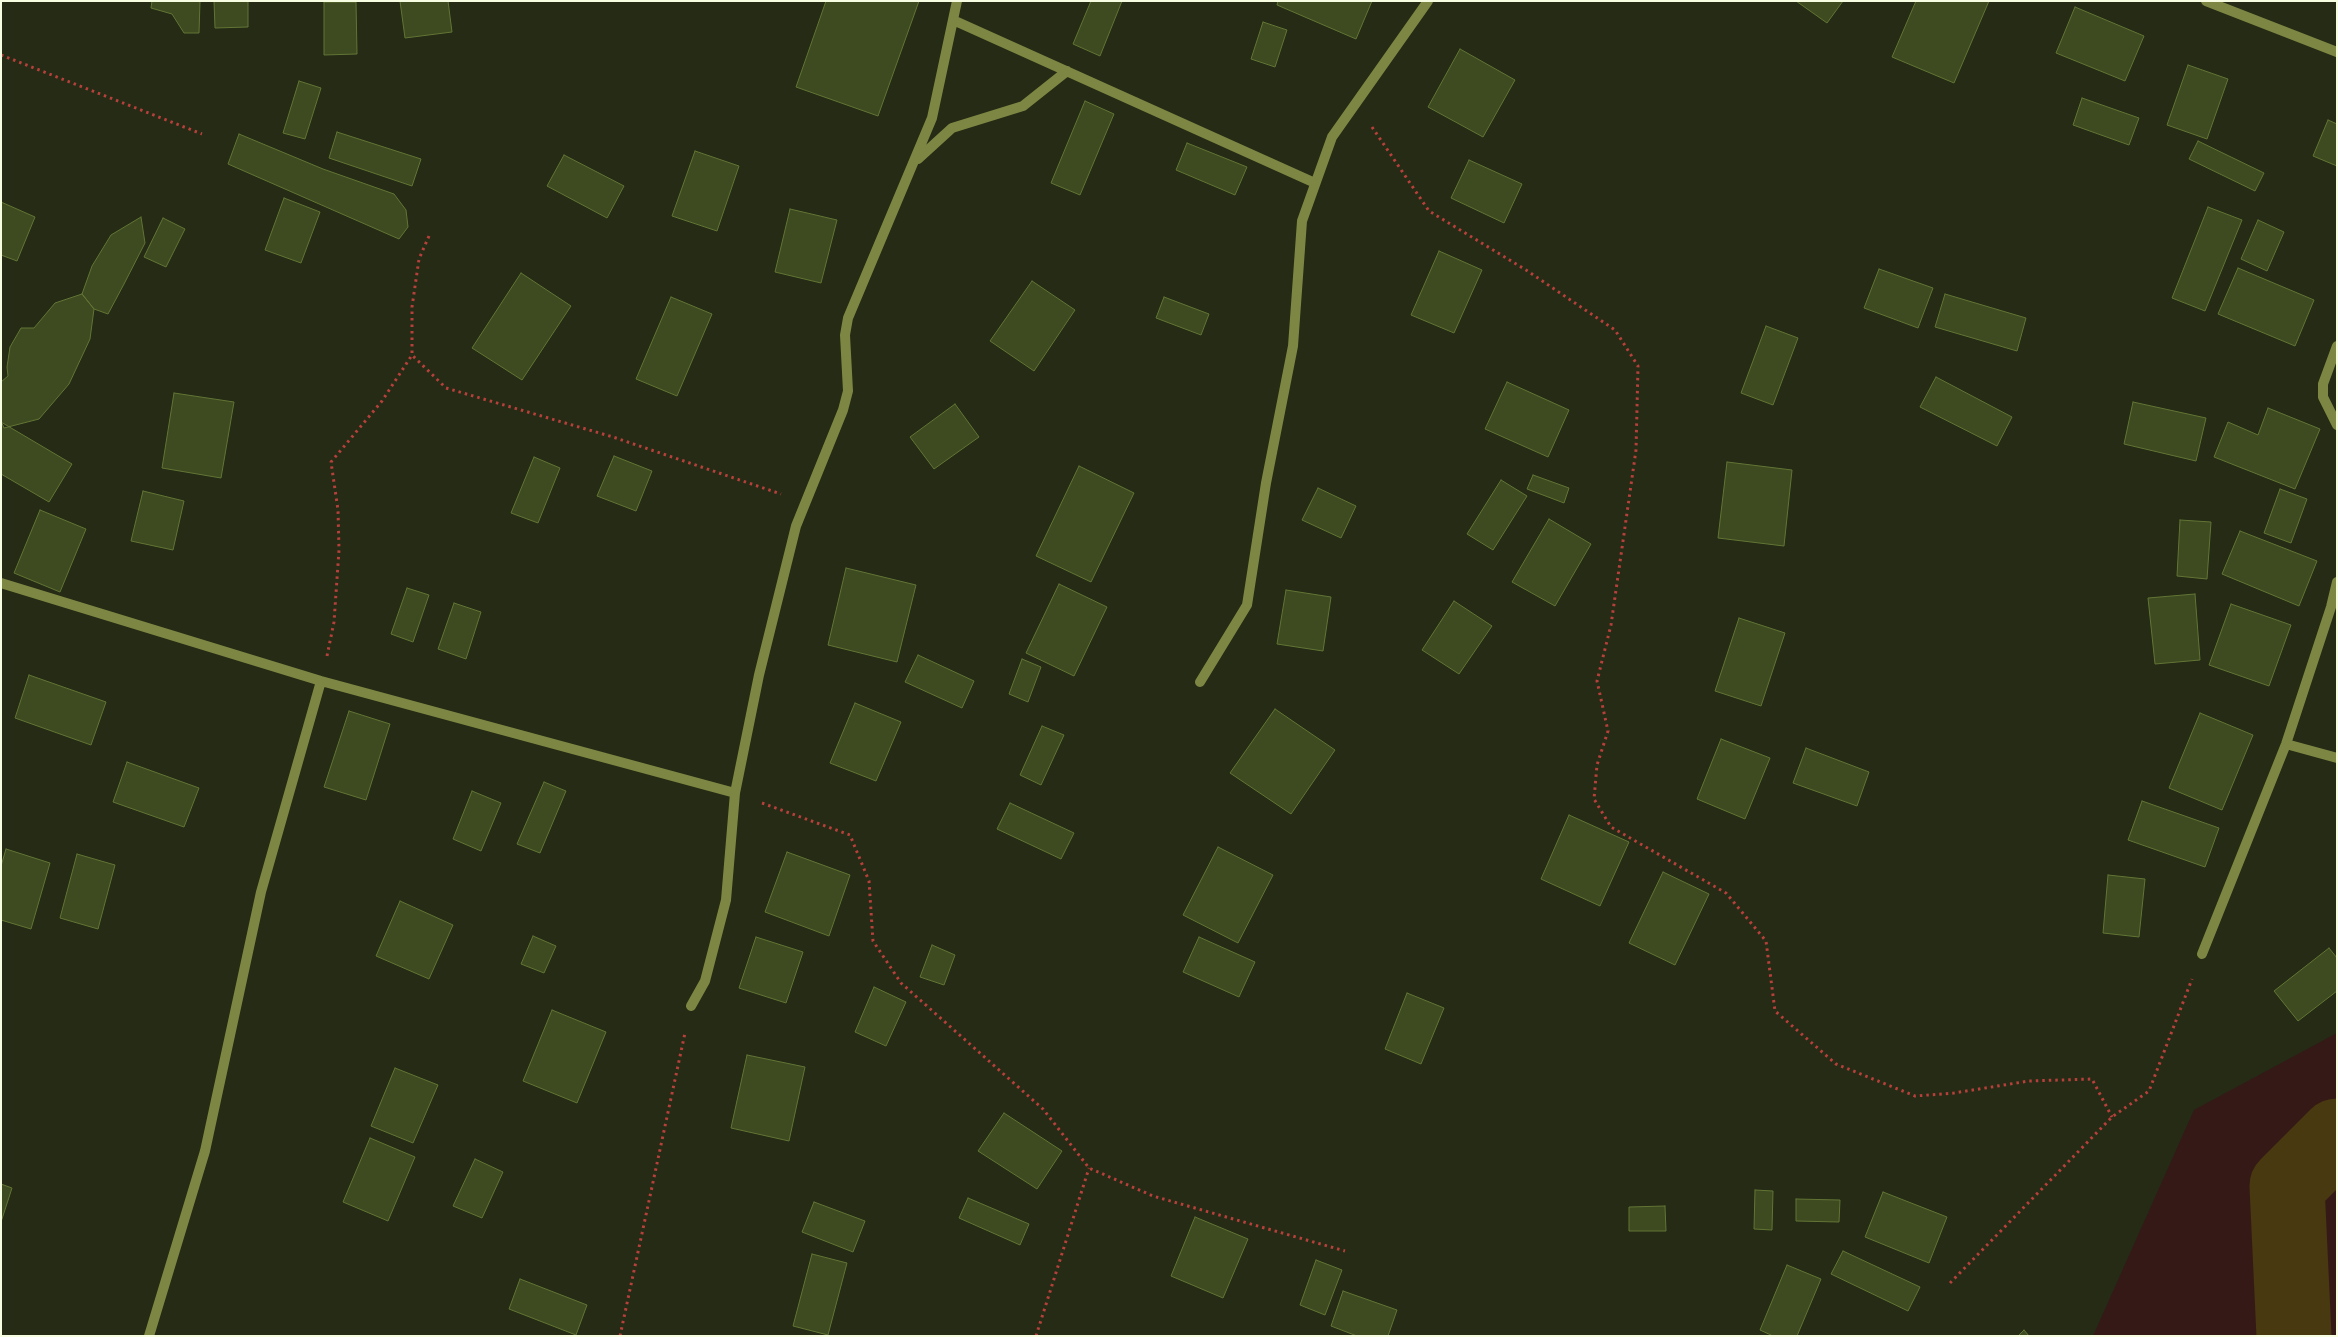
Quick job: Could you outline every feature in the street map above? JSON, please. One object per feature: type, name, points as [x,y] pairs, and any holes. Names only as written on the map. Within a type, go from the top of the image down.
[{"type":"street","points":[[691,1006],[705,980],[726,900],[735,793],[759,675],[796,526],[843,410],[848,391],[845,334],[848,318],[932,118],[957,1]]},
{"type":"street","points":[[1200,682],[1247,605],[1266,483],[1293,346],[1302,221],[1332,137],[1428,1]]},
{"type":"street","points":[[2206,1],[2337,52]]},
{"type":"street","points":[[953,20],[1315,183]]},
{"type":"street","points":[[914,163],[952,128],[1023,106],[1067,71]]},
{"type":"street","points":[[2337,346],[2323,384],[2323,397],[2337,426]]},
{"type":"street","points":[[2202,954],[2286,744],[2331,607],[2337,582]]},
{"type":"street","points":[[1,584],[321,681],[735,793]]},
{"type":"street","points":[[150,1336],[205,1151],[261,892],[321,681]]},
{"type":"street","points":[[2286,744],[2337,758]]},
{"type":"path","points":[[1,55],[202,134]]},
{"type":"path","points":[[1356,104],[1429,211],[1526,270],[1614,330],[1638,366],[1636,450],[1611,625],[1596,682],[1608,731],[1597,765],[1594,799],[1611,827],[1726,893],[1766,941],[1775,1010],[1836,1064],[1915,1096],[1954,1094],[2029,1081],[2092,1079],[2112,1117]]},
{"type":"path","points":[[321,681],[334,622],[339,550],[338,510],[331,462],[382,401],[412,355],[412,307],[419,259],[429,236]]},
{"type":"path","points":[[412,355],[446,388],[614,437],[805,502]]},
{"type":"path","points":[[735,793],[850,835],[869,881],[874,941],[900,983],[1043,1109],[1089,1168],[1153,1196],[1345,1251]]},
{"type":"path","points":[[1950,1283],[2112,1117],[2149,1091],[2202,954]]},
{"type":"path","points":[[620,1336],[691,1006]]},
{"type":"path","points":[[1036,1336],[1089,1168]]},
{"type":"shaded area","points":[[2337,1033],[2337,1336],[2093,1336],[2194,1110]]},
{"type":"building","points":[[152,1],[200,1],[199,33],[184,33],[172,14],[151,8]]},
{"type":"building","points":[[214,1],[248,1],[248,27],[215,28]]},
{"type":"building","points":[[400,1],[448,1],[452,32],[405,38]]},
{"type":"building","points":[[826,1],[919,1],[878,116],[796,87]]},
{"type":"building","points":[[1091,1],[1122,1],[1100,56],[1073,44]]},
{"type":"building","points":[[1278,1],[1372,1],[1356,39],[1277,5]]},
{"type":"building","points":[[1796,1],[1843,1],[1827,23]]},
{"type":"building","points":[[1916,1],[1989,1],[1954,83],[1892,57]]},
{"type":"building","points":[[324,2],[356,2],[357,54],[324,55]]},
{"type":"building","points":[[2075,7],[2144,36],[2125,81],[2056,53]]},
{"type":"building","points":[[1263,22],[1287,30],[1275,67],[1251,59]]},
{"type":"building","points":[[1460,49],[1515,80],[1483,137],[1428,107]]},
{"type":"building","points":[[2188,65],[2228,79],[2207,139],[2167,125]]},
{"type":"building","points":[[299,81],[321,88],[305,139],[283,133]]},
{"type":"building","points":[[2082,98],[2139,118],[2129,145],[2073,125]]},
{"type":"building","points":[[1085,101],[1114,114],[1080,195],[1051,183]]},
{"type":"building","points":[[2328,120],[2337,124],[2337,166],[2313,156]]},
{"type":"building","points":[[337,132],[421,159],[412,186],[329,158]]},
{"type":"building","points":[[239,134],[323,169],[394,194],[406,210],[408,227],[399,239],[228,164]]},
{"type":"building","points":[[2198,141],[2264,173],[2255,191],[2189,159]]},
{"type":"building","points":[[1187,143],[1247,167],[1235,195],[1176,170]]},
{"type":"building","points":[[695,151],[739,166],[717,231],[672,216]]},
{"type":"building","points":[[564,155],[624,186],[607,218],[547,186]]},
{"type":"building","points":[[1469,160],[1522,184],[1504,223],[1451,198]]},
{"type":"building","points":[[284,198],[320,212],[301,263],[265,250]]},
{"type":"building","points":[[1,202],[35,217],[17,261],[1,255]]},
{"type":"building","points":[[2208,207],[2242,220],[2205,311],[2172,298]]},
{"type":"building","points":[[790,209],[837,220],[821,283],[775,272]]},
{"type":"building","points":[[141,217],[145,243],[108,314],[94,309],[82,294],[92,266],[111,235]]},
{"type":"building","points":[[163,218],[185,229],[166,267],[144,257]]},
{"type":"building","points":[[2258,220],[2284,232],[2267,271],[2241,259]]},
{"type":"building","points":[[1439,251],[1482,270],[1454,333],[1411,315]]},
{"type":"building","points":[[2238,268],[2314,300],[2295,346],[2218,314]]},
{"type":"building","points":[[1879,269],[1933,288],[1918,328],[1864,308]]},
{"type":"building","points":[[521,273],[571,306],[522,380],[472,348]]},
{"type":"building","points":[[1032,281],[1075,310],[1034,371],[990,341]]},
{"type":"building","points":[[82,294],[94,309],[90,339],[69,384],[39,419],[4,428],[1,421],[1,382],[8,376],[7,367],[10,347],[21,328],[34,328],[55,303]]},
{"type":"building","points":[[1945,294],[2026,318],[2017,351],[1935,327]]},
{"type":"building","points":[[671,297],[712,314],[677,396],[636,379]]},
{"type":"building","points":[[1164,297],[1209,314],[1201,335],[1156,318]]},
{"type":"building","points":[[1766,326],[1798,338],[1773,405],[1741,393]]},
{"type":"building","points":[[1936,377],[2012,417],[1997,446],[1920,407]]},
{"type":"building","points":[[1507,382],[1569,410],[1548,457],[1485,429]]},
{"type":"building","points":[[174,393],[234,402],[221,478],[162,468]]},
{"type":"building","points":[[2133,402],[2206,418],[2196,461],[2124,444]]},
{"type":"building","points":[[955,404],[979,437],[934,469],[910,437]]},
{"type":"building","points":[[2268,408],[2320,429],[2295,489],[2214,457],[2228,422],[2258,435]]},
{"type":"building","points":[[1,422],[72,464],[49,502],[1,474]]},
{"type":"building","points":[[614,456],[652,471],[636,511],[597,496]]},
{"type":"building","points":[[534,457],[560,468],[538,523],[511,513]]},
{"type":"building","points":[[1727,462],[1792,470],[1784,546],[1718,538]]},
{"type":"building","points":[[1079,466],[1134,493],[1091,582],[1036,556]]},
{"type":"building","points":[[1533,475],[1569,488],[1564,503],[1527,489]]},
{"type":"building","points":[[1501,480],[1527,496],[1493,550],[1467,534]]},
{"type":"building","points":[[1318,488],[1356,506],[1341,538],[1302,520]]},
{"type":"building","points":[[2280,489],[2307,499],[2291,543],[2264,533]]},
{"type":"building","points":[[143,491],[184,501],[173,550],[131,541]]},
{"type":"building","points":[[40,510],[86,529],[60,592],[14,573]]},
{"type":"building","points":[[1549,519],[1591,544],[1555,606],[1512,582]]},
{"type":"building","points":[[2180,520],[2211,522],[2207,579],[2177,576]]},
{"type":"building","points":[[2240,531],[2317,561],[2299,606],[2222,574]]},
{"type":"building","points":[[846,568],[916,585],[897,662],[828,645]]},
{"type":"building","points":[[1059,584],[1107,607],[1074,676],[1026,653]]},
{"type":"building","points":[[407,588],[429,595],[413,642],[391,634]]},
{"type":"building","points":[[1286,590],[1331,597],[1323,651],[1277,644]]},
{"type":"building","points":[[2195,594],[2200,660],[2155,664],[2148,598]]},
{"type":"building","points":[[1454,601],[1492,626],[1459,674],[1422,650]]},
{"type":"building","points":[[454,603],[481,612],[466,659],[438,649]]},
{"type":"building","points":[[2231,604],[2291,625],[2269,686],[2209,665]]},
{"type":"building","points":[[1739,618],[1785,633],[1761,706],[1715,691]]},
{"type":"building","points":[[918,655],[974,681],[962,708],[905,682]]},
{"type":"building","points":[[1022,659],[1041,667],[1028,702],[1009,694]]},
{"type":"building","points":[[29,675],[106,702],[91,745],[15,718]]},
{"type":"building","points":[[855,703],[901,722],[876,781],[830,763]]},
{"type":"building","points":[[1275,709],[1335,750],[1291,814],[1230,773]]},
{"type":"building","points":[[349,711],[390,724],[366,800],[324,787]]},
{"type":"building","points":[[2200,713],[2253,735],[2222,810],[2169,788]]},
{"type":"building","points":[[1042,726],[1064,735],[1041,785],[1020,775]]},
{"type":"building","points":[[1721,739],[1770,758],[1745,819],[1697,799]]},
{"type":"building","points":[[1806,748],[1869,772],[1857,806],[1793,783]]},
{"type":"building","points":[[127,762],[199,788],[184,827],[113,802]]},
{"type":"building","points":[[544,782],[566,791],[540,853],[517,844]]},
{"type":"building","points":[[472,791],[501,803],[481,851],[453,839]]},
{"type":"building","points":[[2142,801],[2219,828],[2205,867],[2128,840]]},
{"type":"building","points":[[1010,803],[1074,833],[1061,859],[997,829]]},
{"type":"building","points":[[1569,815],[1629,842],[1600,906],[1541,879]]},
{"type":"building","points":[[1218,847],[1273,875],[1238,943],[1183,915]]},
{"type":"building","points":[[6,849],[50,863],[31,929],[1,920],[1,866]]},
{"type":"building","points":[[787,852],[850,875],[829,936],[765,912]]},
{"type":"building","points":[[77,854],[115,865],[98,929],[60,918]]},
{"type":"building","points":[[1663,872],[1709,894],[1675,965],[1629,943]]},
{"type":"building","points":[[2108,875],[2145,879],[2139,937],[2103,933]]},
{"type":"building","points":[[400,901],[453,925],[429,979],[376,956]]},
{"type":"building","points":[[533,936],[556,946],[544,973],[521,964]]},
{"type":"building","points":[[756,937],[803,952],[786,1003],[739,988]]},
{"type":"building","points":[[1199,937],[1255,962],[1239,997],[1183,972]]},
{"type":"building","points":[[932,945],[955,955],[944,985],[920,977]]},
{"type":"building","points":[[2329,948],[2337,958],[2337,991],[2298,1021],[2274,991]]},
{"type":"building","points":[[874,987],[906,1002],[886,1046],[855,1032]]},
{"type":"building","points":[[1407,993],[1444,1008],[1421,1064],[1385,1049]]},
{"type":"building","points":[[552,1010],[606,1032],[577,1103],[523,1081]]},
{"type":"building","points":[[747,1055],[805,1067],[789,1141],[731,1128]]},
{"type":"building","points":[[395,1068],[438,1085],[413,1143],[371,1126]]},
{"type":"building","points":[[1004,1113],[1062,1151],[1037,1189],[978,1151]]},
{"type":"building","points":[[370,1138],[415,1157],[388,1221],[343,1202]]},
{"type":"building","points":[[475,1159],[503,1172],[482,1218],[453,1206]]},
{"type":"building","points":[[1,1184],[12,1188],[1,1222]]},
{"type":"building","points":[[1755,1190],[1773,1191],[1772,1230],[1754,1229]]},
{"type":"building","points":[[1883,1192],[1947,1217],[1929,1263],[1865,1237]]},
{"type":"building","points":[[968,1198],[1029,1224],[1020,1245],[959,1218]]},
{"type":"building","points":[[1796,1199],[1840,1200],[1839,1222],[1796,1221]]},
{"type":"building","points":[[814,1202],[865,1221],[853,1252],[802,1232]]},
{"type":"building","points":[[1665,1206],[1666,1231],[1629,1231],[1629,1207]]},
{"type":"building","points":[[1195,1217],[1248,1239],[1223,1298],[1171,1276]]},
{"type":"building","points":[[1843,1251],[1920,1287],[1908,1311],[1831,1274]]},
{"type":"building","points":[[812,1254],[847,1263],[828,1335],[793,1326]]},
{"type":"building","points":[[1316,1260],[1342,1270],[1325,1315],[1300,1305]]},
{"type":"building","points":[[1787,1265],[1821,1279],[1797,1336],[1773,1336],[1760,1330]]},
{"type":"building","points":[[520,1279],[587,1305],[576,1335],[509,1309]]},
{"type":"building","points":[[1343,1291],[1397,1310],[1388,1336],[1357,1336],[1331,1326]]},
{"type":"building","points":[[2024,1330],[2029,1336],[2018,1336]]},
{"type":"waterway","points":[[2294,1336],[2287,1186],[2337,1136]]}]
